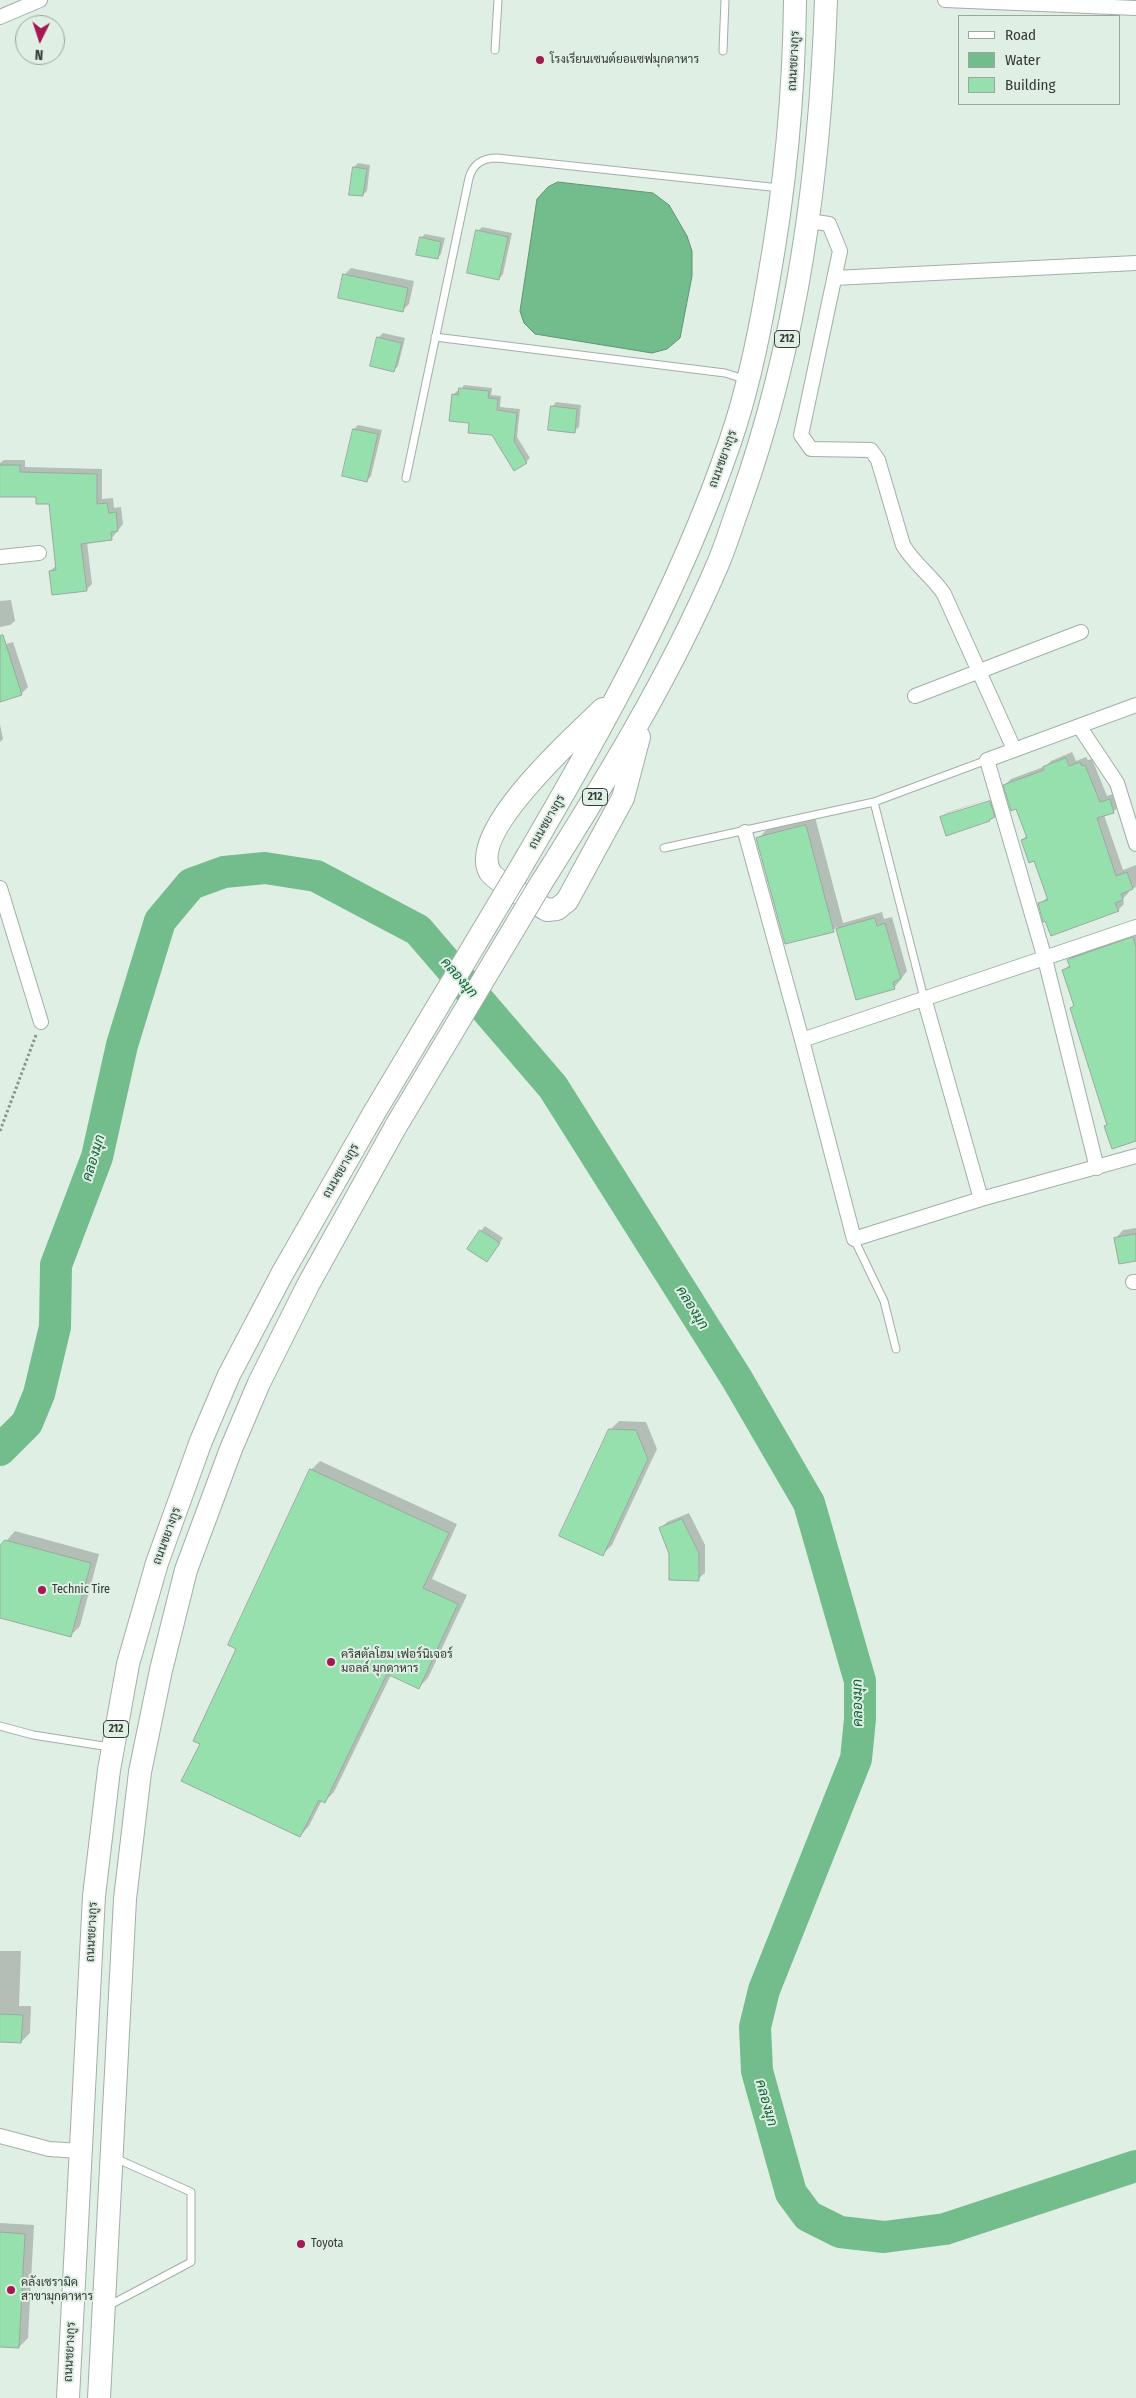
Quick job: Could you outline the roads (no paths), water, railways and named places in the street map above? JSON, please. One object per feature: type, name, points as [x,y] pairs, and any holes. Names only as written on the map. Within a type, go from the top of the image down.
[{"type":"main road","name":"ถนนชยางกูร","points":[[68,2398],[94,1896],[113,1747],[128,1664],[157,1563],[201,1440],[229,1375],[278,1282],[374,1113],[578,769],[644,646],[688,552],[730,441],[748,380],[762,317],[784,189],[795,66],[795,0]]},
{"type":"main road","name":"ถนนชยางกูร","points":[[99,2398],[124,1899],[140,1772],[160,1670],[186,1570],[231,1449],[259,1383],[308,1285],[396,1126],[540,885],[603,785],[648,707],[673,660],[718,564],[759,450],[790,328],[809,222],[824,69],[826,0]]},
{"type":"main road","points":[[619,693],[548,762],[520,794],[487,844],[485,861],[490,874],[547,910],[557,910],[567,901],[623,798],[648,707]]},
{"type":"street","points":[[0,17],[40,0]]},
{"type":"street","points":[[945,0],[1136,8]]},
{"type":"street","points":[[809,222],[829,224],[840,251],[801,435],[811,449],[871,450],[878,460],[904,545],[909,555],[936,582],[944,594],[1014,750]]},
{"type":"street","points":[[834,278],[1136,263]]},
{"type":"street","points":[[0,557],[39,553]]},
{"type":"street","points":[[915,696],[1081,632]]},
{"type":"street","points":[[1097,1168],[1044,959],[987,760],[1136,705]]},
{"type":"street","points":[[1079,726],[1116,783],[1136,844]]},
{"type":"street","points":[[745,832],[854,1239],[981,1199],[1136,1156]]},
{"type":"street","points":[[0,888],[41,1022]]},
{"type":"street","points":[[802,1040],[1136,927]]},
{"type":"street","points":[[924,998],[981,1199]]},
{"type":"street","points":[[0,2136],[48,2149],[80,2151]]},
{"type":"lane","points":[[495,50],[498,0]]},
{"type":"lane","points":[[723,52],[725,0]]},
{"type":"lane","points":[[406,478],[469,178],[476,165],[482,160],[497,158],[784,189]]},
{"type":"lane","points":[[435,337],[725,373],[748,380]]},
{"type":"lane","points":[[664,848],[745,832],[874,802],[987,760]]},
{"type":"lane","points":[[874,802],[924,998]]},
{"type":"lane","points":[[854,1239],[884,1301],[896,1349]]},
{"type":"lane","points":[[0,1726],[33,1735],[113,1747]]},
{"type":"lane","points":[[104,2308],[191,2262],[191,2192],[110,2155]]},
{"type":"water","points":[[558,182],[653,193],[669,205],[687,236],[692,251],[692,276],[680,338],[667,349],[652,353],[535,334],[524,323],[520,311],[537,199],[548,187]]},
{"type":"waterway","name":"คลองมุก","points":[[0,1450],[27,1423],[39,1394],[55,1327],[56,1265],[97,1157],[122,1045],[160,921],[191,884],[224,872],[265,868],[316,876],[418,930],[553,1087],[737,1379],[809,1503],[860,1681],[860,1719],[856,1759],[764,1990],[755,2027],[757,2071],[791,2193],[808,2216],[840,2232],[884,2237],[945,2229],[1136,2166]]},
{"type":"place","name":"โรงเรียนเซนต์ยอแซฟมุกดาหาร","points":[[540,60]]},
{"type":"place","name":"Technic Tire","points":[[42,1590]]},
{"type":"place","name":"คริสตัลโฮม เฟอร์นิเจอร์ มอลล์ มุกดาหาร","points":[[331,1662]]},
{"type":"place","name":"Toyota","points":[[301,2244]]},
{"type":"place","name":"คลังเซรามิค สาขามุกดาหาร","points":[[11,2290]]}]
